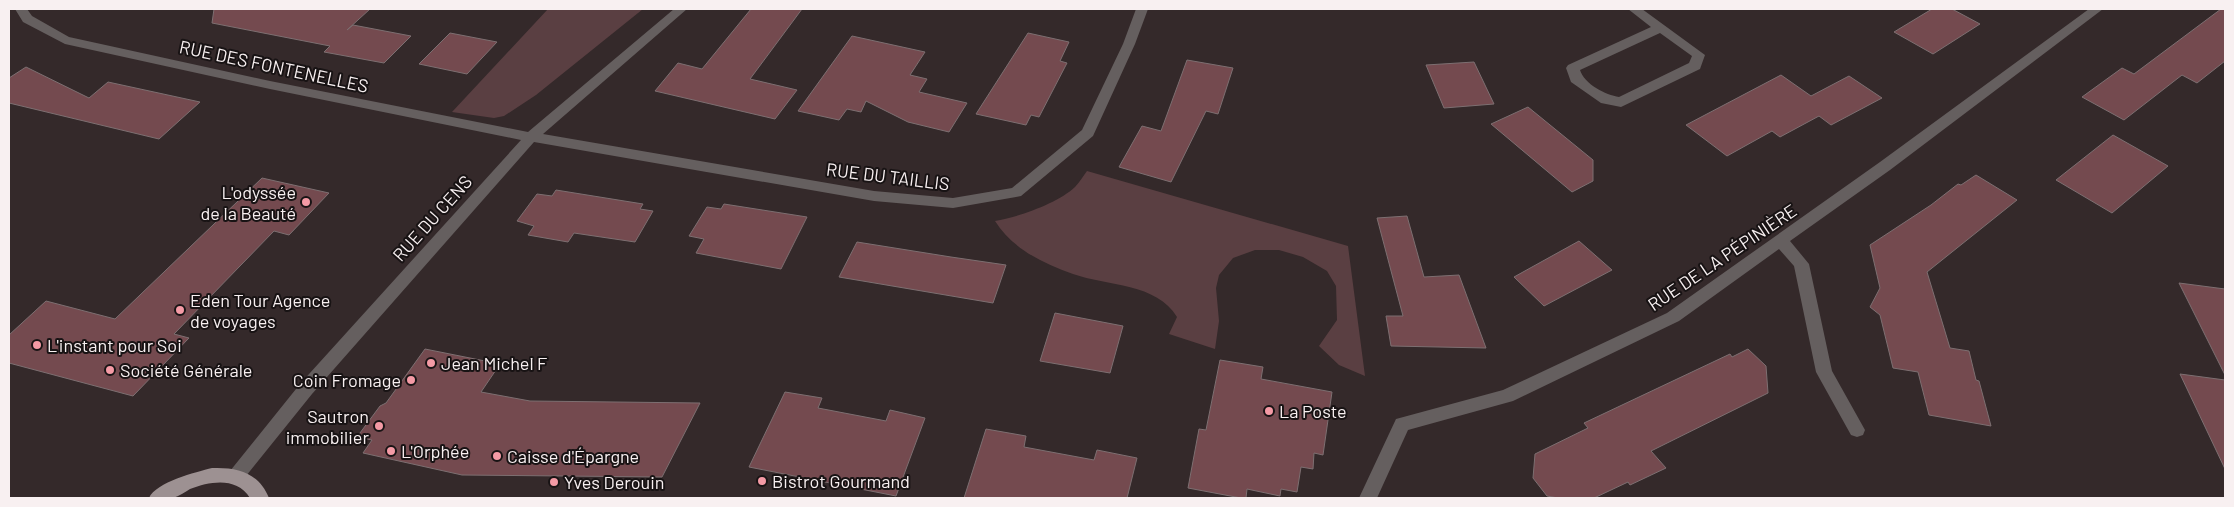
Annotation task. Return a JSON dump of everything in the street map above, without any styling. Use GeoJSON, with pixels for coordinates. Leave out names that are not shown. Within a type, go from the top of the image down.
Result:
{"type":"FeatureCollection","features":[{"type":"Feature","properties":{"kind":"main road"},"geometry":{"type":"LineString","coordinates":[[158,498],[190,480],[214,475],[236,476],[251,484],[260,498]]}},
{"type":"Feature","properties":{"kind":"street","name":"RUE DES FONTENELLES"},"geometry":{"type":"LineString","coordinates":[[20,9],[28,19],[65,40],[531,138]]}},
{"type":"Feature","properties":{"kind":"street","name":"RUE DU CENS"},"geometry":{"type":"LineString","coordinates":[[236,476],[306,389],[531,138],[681,9]]}},
{"type":"Feature","properties":{"kind":"street","name":"RUE DU TAILLIS"},"geometry":{"type":"LineString","coordinates":[[531,138],[874,196],[953,203],[1016,192],[1088,133],[1129,44],[1142,9]]}},
{"type":"Feature","properties":{"kind":"street"},"geometry":{"type":"LineString","coordinates":[[1634,9],[1699,55],[1695,66],[1621,102],[1606,100],[1576,79],[1573,68],[1660,28]]}},
{"type":"Feature","properties":{"kind":"street","name":"RUE DE LA PÉPINIÈRE"},"geometry":{"type":"LineString","coordinates":[[1368,498],[1402,424],[1507,396],[1673,317],[1781,241],[2097,9]]}},
{"type":"Feature","properties":{"kind":"street"},"geometry":{"type":"LineString","coordinates":[[1781,241],[1800,264],[1824,372],[1857,430]]}},
{"type":"Feature","properties":{"kind":"shaded area"},"geometry":{"type":"Polygon","coordinates":[[[548,9],[643,9],[536,95],[504,116],[494,118],[452,112],[548,9]]]}},
{"type":"Feature","properties":{"kind":"shaded area"},"geometry":{"type":"Polygon","coordinates":[[[1087,171],[1348,246],[1365,376],[1339,365],[1319,346],[1337,320],[1336,286],[1327,271],[1303,257],[1279,250],[1255,250],[1233,258],[1219,275],[1216,288],[1219,321],[1215,349],[1169,334],[1177,317],[1168,306],[1157,298],[1130,287],[1073,274],[1039,260],[1010,240],[995,221],[1026,213],[1049,204],[1075,187],[1087,171]]]}},
{"type":"Feature","properties":{"kind":"building"},"geometry":{"type":"Polygon","coordinates":[[[214,9],[370,9],[347,30],[353,25],[411,36],[384,63],[324,52],[330,46],[212,23],[214,9]]]}},
{"type":"Feature","properties":{"kind":"building"},"geometry":{"type":"Polygon","coordinates":[[[751,9],[802,9],[750,79],[797,90],[775,119],[655,91],[678,63],[702,69],[751,9]]]}},
{"type":"Feature","properties":{"kind":"building"},"geometry":{"type":"Polygon","coordinates":[[[1932,9],[1952,9],[1980,24],[1933,54],[1894,32],[1932,9]]]}},
{"type":"Feature","properties":{"kind":"building"},"geometry":{"type":"Polygon","coordinates":[[[2221,9],[2225,9],[2225,61],[2197,83],[2182,75],[2124,120],[2082,97],[2122,68],[2134,74],[2221,9]]]}},
{"type":"Feature","properties":{"kind":"building"},"geometry":{"type":"Polygon","coordinates":[[[450,33],[497,42],[467,74],[419,64],[450,33]]]}},
{"type":"Feature","properties":{"kind":"building"},"geometry":{"type":"Polygon","coordinates":[[[1028,33],[1069,42],[1060,61],[1067,63],[1039,117],[1031,115],[1026,125],[976,114],[1028,33]]]}},
{"type":"Feature","properties":{"kind":"building"},"geometry":{"type":"Polygon","coordinates":[[[852,36],[925,52],[910,75],[927,79],[919,92],[967,103],[949,132],[908,122],[866,101],[861,112],[847,109],[839,120],[798,111],[852,36]]]}},
{"type":"Feature","properties":{"kind":"building"},"geometry":{"type":"Polygon","coordinates":[[[1187,60],[1233,68],[1218,114],[1206,111],[1171,182],[1119,167],[1142,126],[1161,131],[1187,60]]]}},
{"type":"Feature","properties":{"kind":"building"},"geometry":{"type":"Polygon","coordinates":[[[1474,62],[1494,104],[1444,108],[1426,65],[1474,62]]]}},
{"type":"Feature","properties":{"kind":"building"},"geometry":{"type":"Polygon","coordinates":[[[26,67],[89,98],[108,82],[200,102],[159,139],[9,103],[9,78],[26,67]]]}},
{"type":"Feature","properties":{"kind":"building"},"geometry":{"type":"Polygon","coordinates":[[[1781,75],[1811,96],[1849,76],[1882,98],[1831,125],[1819,116],[1780,137],[1772,131],[1727,156],[1686,125],[1781,75]]]}},
{"type":"Feature","properties":{"kind":"building"},"geometry":{"type":"Polygon","coordinates":[[[1528,107],[1593,160],[1593,181],[1572,192],[1491,124],[1528,107]]]}},
{"type":"Feature","properties":{"kind":"building"},"geometry":{"type":"Polygon","coordinates":[[[2113,135],[2168,166],[2112,213],[2056,180],[2113,135]]]}},
{"type":"Feature","properties":{"kind":"building"},"geometry":{"type":"Polygon","coordinates":[[[1976,175],[2017,200],[1927,272],[1950,348],[1969,351],[1991,426],[1929,415],[1918,372],[1893,368],[1880,315],[1870,307],[1880,288],[1870,245],[1931,205],[1958,184],[1961,185],[1976,175]]]}},
{"type":"Feature","properties":{"kind":"building"},"geometry":{"type":"Polygon","coordinates":[[[262,178],[329,193],[289,235],[274,231],[174,334],[189,338],[133,396],[9,363],[9,335],[46,301],[115,319],[262,178]]]}},
{"type":"Feature","properties":{"kind":"building"},"geometry":{"type":"Polygon","coordinates":[[[556,190],[643,204],[640,209],[653,211],[635,242],[574,233],[568,242],[528,235],[534,226],[517,221],[537,194],[552,196],[556,190]]]}},
{"type":"Feature","properties":{"kind":"building"},"geometry":{"type":"Polygon","coordinates":[[[724,204],[807,217],[781,269],[696,253],[704,239],[689,236],[707,207],[721,209],[724,204]]]}},
{"type":"Feature","properties":{"kind":"building"},"geometry":{"type":"Polygon","coordinates":[[[1407,216],[1424,277],[1459,275],[1486,348],[1391,346],[1386,316],[1403,316],[1377,218],[1407,216]]]}},
{"type":"Feature","properties":{"kind":"building"},"geometry":{"type":"Polygon","coordinates":[[[1579,241],[1612,270],[1544,306],[1514,277],[1579,241]]]}},
{"type":"Feature","properties":{"kind":"building"},"geometry":{"type":"Polygon","coordinates":[[[857,242],[1006,265],[993,303],[839,277],[857,242]]]}},
{"type":"Feature","properties":{"kind":"building"},"geometry":{"type":"Polygon","coordinates":[[[2179,283],[2225,289],[2225,375],[2179,283]]]}},
{"type":"Feature","properties":{"kind":"building"},"geometry":{"type":"Polygon","coordinates":[[[1055,313],[1123,326],[1110,373],[1040,361],[1055,313]]]}},
{"type":"Feature","properties":{"kind":"building"},"geometry":{"type":"Polygon","coordinates":[[[425,349],[500,364],[481,392],[530,401],[700,403],[662,477],[462,475],[363,453],[372,440],[357,437],[380,406],[386,403],[425,349]]]}},
{"type":"Feature","properties":{"kind":"building"},"geometry":{"type":"Polygon","coordinates":[[[1748,349],[1766,366],[1768,393],[1651,451],[1666,468],[1630,485],[1628,482],[1594,498],[1558,498],[1547,496],[1533,478],[1535,454],[1588,428],[1584,423],[1730,354],[1732,357],[1748,349]]]}},
{"type":"Feature","properties":{"kind":"building","name":"La Poste"},"geometry":{"type":"Polygon","coordinates":[[[1220,360],[1263,367],[1261,379],[1332,392],[1323,455],[1314,453],[1313,469],[1301,467],[1297,492],[1281,489],[1280,496],[1247,489],[1246,498],[1241,498],[1188,488],[1199,429],[1206,430],[1220,360]]]}},
{"type":"Feature","properties":{"kind":"building"},"geometry":{"type":"Polygon","coordinates":[[[2180,374],[2225,380],[2225,469],[2180,374]]]}},
{"type":"Feature","properties":{"kind":"building"},"geometry":{"type":"Polygon","coordinates":[[[785,392],[822,398],[818,408],[886,421],[890,410],[925,418],[896,496],[749,467],[785,392]]]}},
{"type":"Feature","properties":{"kind":"building"},"geometry":{"type":"Polygon","coordinates":[[[986,429],[1026,436],[1024,447],[1094,460],[1097,450],[1137,458],[1127,498],[964,498],[986,429]]]}},
{"type":"Feature","properties":{"kind":"place","name":"L'odyssée de la Beauté"},"geometry":{"type":"Point","coordinates":[306,202]}},
{"type":"Feature","properties":{"kind":"place","name":"Eden Tour Agence de voyages"},"geometry":{"type":"Point","coordinates":[180,310]}},
{"type":"Feature","properties":{"kind":"place","name":"L'instant pour Soi"},"geometry":{"type":"Point","coordinates":[37,345]}},
{"type":"Feature","properties":{"kind":"place","name":"Jean Michel F"},"geometry":{"type":"Point","coordinates":[431,363]}},
{"type":"Feature","properties":{"kind":"place","name":"Société Générale"},"geometry":{"type":"Point","coordinates":[110,370]}},
{"type":"Feature","properties":{"kind":"place","name":"Coin Fromage"},"geometry":{"type":"Point","coordinates":[411,380]}},
{"type":"Feature","properties":{"kind":"place","name":"La Poste"},"geometry":{"type":"Point","coordinates":[1269,411]}},
{"type":"Feature","properties":{"kind":"place","name":"Sautron immobilier"},"geometry":{"type":"Point","coordinates":[379,426]}},
{"type":"Feature","properties":{"kind":"place","name":"L'Orphée"},"geometry":{"type":"Point","coordinates":[391,451]}},
{"type":"Feature","properties":{"kind":"place","name":"Caisse d'Épargne"},"geometry":{"type":"Point","coordinates":[497,456]}},
{"type":"Feature","properties":{"kind":"place","name":"Bistrot Gourmand"},"geometry":{"type":"Point","coordinates":[762,481]}},
{"type":"Feature","properties":{"kind":"place","name":"Yves Derouin"},"geometry":{"type":"Point","coordinates":[554,482]}}]}
